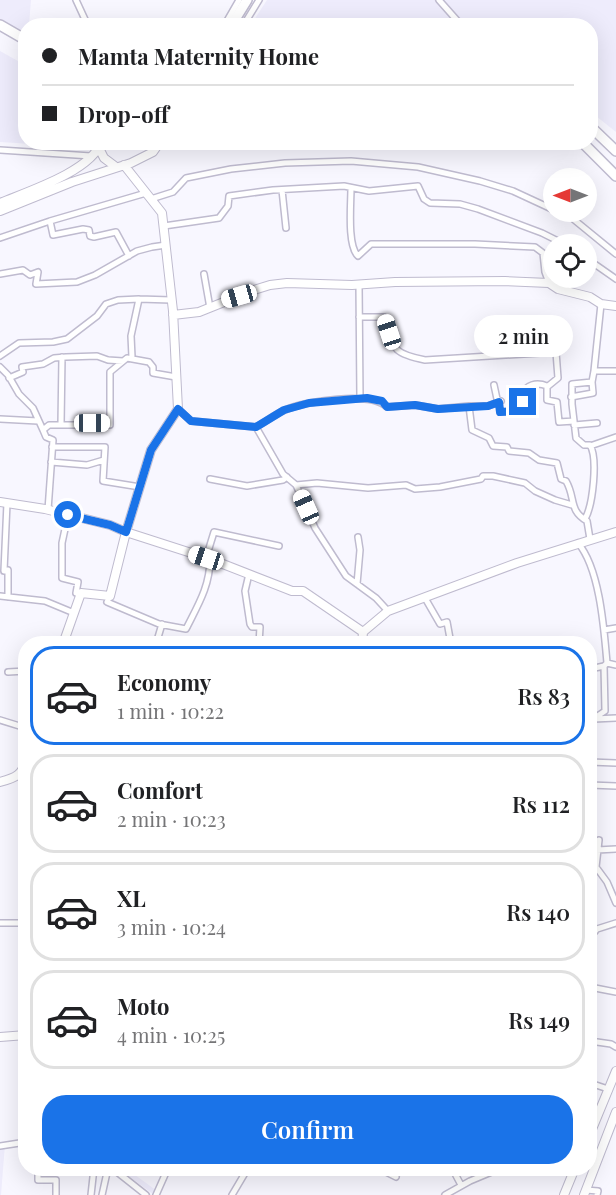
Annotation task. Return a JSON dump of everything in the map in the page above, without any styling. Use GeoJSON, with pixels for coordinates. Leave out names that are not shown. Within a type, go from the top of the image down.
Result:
{"type":"FeatureCollection","features":[{"type":"Feature","properties":{"kind":"main road"},"geometry":{"type":"LineString","coordinates":[[236,18],[247,0]]}},
{"type":"Feature","properties":{"kind":"main road"},"geometry":{"type":"LineString","coordinates":[[0,25],[18,35]]}},
{"type":"Feature","properties":{"kind":"main road"},"geometry":{"type":"LineString","coordinates":[[598,134],[616,151]]}},
{"type":"Feature","properties":{"kind":"main road"},"geometry":{"type":"LineString","coordinates":[[591,150],[615,173]]}},
{"type":"Feature","properties":{"kind":"street"},"geometry":{"type":"LineString","coordinates":[[76,0],[84,18]]}},
{"type":"Feature","properties":{"kind":"street"},"geometry":{"type":"LineString","coordinates":[[229,18],[239,0]]}},
{"type":"Feature","properties":{"kind":"street"},"geometry":{"type":"LineString","coordinates":[[248,18],[259,0]]}},
{"type":"Feature","properties":{"kind":"street"},"geometry":{"type":"LineString","coordinates":[[439,0],[455,18]]}},
{"type":"Feature","properties":{"kind":"street"},"geometry":{"type":"LineString","coordinates":[[0,150],[93,156]]}},
{"type":"Feature","properties":{"kind":"street"},"geometry":{"type":"LineString","coordinates":[[0,203],[67,175],[93,156],[97,150]]}},
{"type":"Feature","properties":{"kind":"street"},"geometry":{"type":"LineString","coordinates":[[102,150],[104,158],[120,166],[162,213],[173,315],[178,409],[151,450],[108,602],[162,624],[186,629],[210,577],[208,559],[214,532],[279,546]]}},
{"type":"Feature","properties":{"kind":"street"},"geometry":{"type":"LineString","coordinates":[[0,211],[143,158],[155,150]]}},
{"type":"Feature","properties":{"kind":"street"},"geometry":{"type":"LineString","coordinates":[[0,238],[50,221],[172,192],[186,178],[231,169],[285,163],[351,161],[418,167],[513,191],[543,205]]}},
{"type":"Feature","properties":{"kind":"street"},"geometry":{"type":"LineString","coordinates":[[164,226],[219,218],[228,206],[229,196],[345,186],[376,190],[418,186],[424,199],[430,203],[460,204],[544,234]]}},
{"type":"Feature","properties":{"kind":"street"},"geometry":{"type":"LineString","coordinates":[[351,188],[351,241],[354,253],[358,256],[371,244],[475,244],[535,247],[543,253]]}},
{"type":"Feature","properties":{"kind":"street"},"geometry":{"type":"LineString","coordinates":[[282,190],[286,228]]}},
{"type":"Feature","properties":{"kind":"street"},"geometry":{"type":"LineString","coordinates":[[50,221],[53,235],[83,229],[89,230],[90,236],[94,237],[116,231],[129,256]]}},
{"type":"Feature","properties":{"kind":"street"},"geometry":{"type":"LineString","coordinates":[[577,222],[616,254]]}},
{"type":"Feature","properties":{"kind":"street"},"geometry":{"type":"LineString","coordinates":[[0,273],[23,270],[30,274],[38,272],[36,284],[71,283],[95,275],[149,247],[166,246]]}},
{"type":"Feature","properties":{"kind":"street"},"geometry":{"type":"LineString","coordinates":[[597,266],[616,279]]}},
{"type":"Feature","properties":{"kind":"street"},"geometry":{"type":"LineString","coordinates":[[204,274],[210,308]]}},
{"type":"Feature","properties":{"kind":"street"},"geometry":{"type":"LineString","coordinates":[[173,315],[210,308],[270,285],[359,285],[395,282],[543,283]]}},
{"type":"Feature","properties":{"kind":"street"},"geometry":{"type":"LineString","coordinates":[[359,285],[360,398]]}},
{"type":"Feature","properties":{"kind":"street"},"geometry":{"type":"LineString","coordinates":[[556,288],[590,297],[601,304],[616,306]]}},
{"type":"Feature","properties":{"kind":"street"},"geometry":{"type":"LineString","coordinates":[[132,357],[131,336],[139,299]]}},
{"type":"Feature","properties":{"kind":"street"},"geometry":{"type":"LineString","coordinates":[[0,356],[19,343],[53,342],[67,339],[97,316],[106,304],[118,300],[171,300]]}},
{"type":"Feature","properties":{"kind":"street"},"geometry":{"type":"LineString","coordinates":[[571,397],[593,393],[592,382],[601,304]]}},
{"type":"Feature","properties":{"kind":"street"},"geometry":{"type":"LineString","coordinates":[[360,317],[384,317],[394,346],[403,356],[424,360],[556,352]]}},
{"type":"Feature","properties":{"kind":"street"},"geometry":{"type":"LineString","coordinates":[[547,387],[558,378],[556,352],[559,328]]}},
{"type":"Feature","properties":{"kind":"street"},"geometry":{"type":"LineString","coordinates":[[9,378],[23,372],[22,367],[43,364],[54,358],[97,356],[108,360],[123,361]]}},
{"type":"Feature","properties":{"kind":"street"},"geometry":{"type":"LineString","coordinates":[[61,424],[62,357]]}},
{"type":"Feature","properties":{"kind":"street"},"geometry":{"type":"LineString","coordinates":[[43,430],[49,425],[61,424],[110,425],[110,372],[127,358],[132,357],[149,362],[153,373],[176,377]]}},
{"type":"Feature","properties":{"kind":"street"},"geometry":{"type":"LineString","coordinates":[[0,367],[19,394],[33,408],[46,437],[52,440],[48,510]]}},
{"type":"Feature","properties":{"kind":"street"},"geometry":{"type":"LineString","coordinates":[[594,371],[616,371]]}},
{"type":"Feature","properties":{"kind":"street"},"geometry":{"type":"LineString","coordinates":[[592,382],[572,384],[571,397],[576,438],[584,445],[590,446],[616,437]]}},
{"type":"Feature","properties":{"kind":"street"},"geometry":{"type":"LineString","coordinates":[[494,385],[498,399],[501,401],[499,402],[500,412],[522,411],[522,395],[526,388],[535,384],[543,384],[547,387]]}},
{"type":"Feature","properties":{"kind":"street"},"geometry":{"type":"LineString","coordinates":[[547,387],[547,400],[557,402],[559,422],[597,423]]}},
{"type":"Feature","properties":{"kind":"street"},"geometry":{"type":"LineString","coordinates":[[178,409],[191,421],[256,427],[284,410],[309,403],[367,398],[382,401],[387,407],[415,405],[438,409],[488,406],[499,402]]}},
{"type":"Feature","properties":{"kind":"street"},"geometry":{"type":"LineString","coordinates":[[469,406],[472,430],[489,438],[493,446],[507,447],[509,451],[529,453],[539,460],[557,463],[561,479],[566,481],[570,489],[572,505],[579,517],[585,519]]}},
{"type":"Feature","properties":{"kind":"street"},"geometry":{"type":"LineString","coordinates":[[0,419],[38,421]]}},
{"type":"Feature","properties":{"kind":"street"},"geometry":{"type":"LineString","coordinates":[[256,427],[283,474],[296,485],[315,528],[338,565],[346,576],[376,598],[388,611]]}},
{"type":"Feature","properties":{"kind":"street"},"geometry":{"type":"LineString","coordinates":[[590,446],[594,452],[594,472],[585,519],[590,539]]}},
{"type":"Feature","properties":{"kind":"street"},"geometry":{"type":"LineString","coordinates":[[52,447],[105,447],[104,481],[140,487]]}},
{"type":"Feature","properties":{"kind":"street"},"geometry":{"type":"LineString","coordinates":[[51,462],[87,465],[104,460]]}},
{"type":"Feature","properties":{"kind":"street"},"geometry":{"type":"LineString","coordinates":[[296,485],[317,483],[373,488],[406,485],[415,489],[440,487],[483,476],[493,476],[525,483],[535,491],[572,505]]}},
{"type":"Feature","properties":{"kind":"street"},"geometry":{"type":"LineString","coordinates":[[210,479],[247,486],[283,480],[287,477]]}},
{"type":"Feature","properties":{"kind":"street"},"geometry":{"type":"LineString","coordinates":[[8,597],[8,570],[4,571],[4,502],[110,525],[292,591],[303,591],[363,632]]}},
{"type":"Feature","properties":{"kind":"street"},"geometry":{"type":"LineString","coordinates":[[68,515],[62,543],[62,578],[78,582],[76,593],[110,596]]}},
{"type":"Feature","properties":{"kind":"street"},"geometry":{"type":"LineString","coordinates":[[363,636],[363,632],[388,611],[517,563],[616,532]]}},
{"type":"Feature","properties":{"kind":"street"},"geometry":{"type":"LineString","coordinates":[[357,584],[360,550],[358,537]]}},
{"type":"Feature","properties":{"kind":"street"},"geometry":{"type":"LineString","coordinates":[[579,543],[586,552],[592,571],[604,630],[605,711],[597,716]]}},
{"type":"Feature","properties":{"kind":"street"},"geometry":{"type":"LineString","coordinates":[[249,574],[246,596],[250,624],[252,627],[260,627],[259,636]]}},
{"type":"Feature","properties":{"kind":"street"},"geometry":{"type":"LineString","coordinates":[[66,636],[81,594]]}},
{"type":"Feature","properties":{"kind":"street"},"geometry":{"type":"LineString","coordinates":[[0,596],[45,601],[74,614]]}},
{"type":"Feature","properties":{"kind":"street"},"geometry":{"type":"LineString","coordinates":[[425,598],[440,624],[447,622],[450,636]]}},
{"type":"Feature","properties":{"kind":"street"},"geometry":{"type":"LineString","coordinates":[[158,636],[162,624]]}},
{"type":"Feature","properties":{"kind":"street"},"geometry":{"type":"LineString","coordinates":[[604,630],[616,628]]}},
{"type":"Feature","properties":{"kind":"street"},"geometry":{"type":"LineString","coordinates":[[597,667],[616,666]]}},
{"type":"Feature","properties":{"kind":"street"},"geometry":{"type":"LineString","coordinates":[[8,672],[18,671]]}},
{"type":"Feature","properties":{"kind":"street"},"geometry":{"type":"LineString","coordinates":[[597,719],[616,718]]}},
{"type":"Feature","properties":{"kind":"street"},"geometry":{"type":"LineString","coordinates":[[0,720],[18,726]]}},
{"type":"Feature","properties":{"kind":"street"},"geometry":{"type":"LineString","coordinates":[[597,762],[616,763]]}},
{"type":"Feature","properties":{"kind":"street"},"geometry":{"type":"LineString","coordinates":[[0,782],[18,776]]}},
{"type":"Feature","properties":{"kind":"street"},"geometry":{"type":"LineString","coordinates":[[597,785],[616,786]]}},
{"type":"Feature","properties":{"kind":"street"},"geometry":{"type":"LineString","coordinates":[[598,840],[597,850],[616,849]]}},
{"type":"Feature","properties":{"kind":"street"},"geometry":{"type":"LineString","coordinates":[[597,871],[607,882],[616,903]]}},
{"type":"Feature","properties":{"kind":"street"},"geometry":{"type":"LineString","coordinates":[[0,923],[18,922]]}},
{"type":"Feature","properties":{"kind":"street"},"geometry":{"type":"LineString","coordinates":[[597,929],[616,923]]}},
{"type":"Feature","properties":{"kind":"street"},"geometry":{"type":"LineString","coordinates":[[597,988],[616,992]]}},
{"type":"Feature","properties":{"kind":"street"},"geometry":{"type":"LineString","coordinates":[[0,1037],[18,1036]]}},
{"type":"Feature","properties":{"kind":"street"},"geometry":{"type":"LineString","coordinates":[[597,1043],[616,1047]]}},
{"type":"Feature","properties":{"kind":"street"},"geometry":{"type":"LineString","coordinates":[[597,1116],[616,1071]]}},
{"type":"Feature","properties":{"kind":"street"},"geometry":{"type":"LineString","coordinates":[[597,1085],[608,1089]]}},
{"type":"Feature","properties":{"kind":"street"},"geometry":{"type":"LineString","coordinates":[[597,1161],[616,1112]]}},
{"type":"Feature","properties":{"kind":"street"},"geometry":{"type":"LineString","coordinates":[[0,1146],[18,1143]]}},
{"type":"Feature","properties":{"kind":"street"},"geometry":{"type":"LineString","coordinates":[[38,1176],[38,1180],[56,1180],[56,1195]]}},
{"type":"Feature","properties":{"kind":"street"},"geometry":{"type":"LineString","coordinates":[[91,1195],[93,1176]]}},
{"type":"Feature","properties":{"kind":"street"},"geometry":{"type":"LineString","coordinates":[[102,1195],[108,1176]]}},
{"type":"Feature","properties":{"kind":"street"},"geometry":{"type":"LineString","coordinates":[[121,1176],[146,1195]]}},
{"type":"Feature","properties":{"kind":"street"},"geometry":{"type":"LineString","coordinates":[[156,1195],[164,1176]]}},
{"type":"Feature","properties":{"kind":"street"},"geometry":{"type":"LineString","coordinates":[[232,1195],[243,1176]]}},
{"type":"Feature","properties":{"kind":"street"},"geometry":{"type":"LineString","coordinates":[[456,1176],[461,1185]]}},
{"type":"Feature","properties":{"kind":"street"},"geometry":{"type":"LineString","coordinates":[[445,1195],[482,1176]]}},
{"type":"Feature","properties":{"kind":"street"},"geometry":{"type":"LineString","coordinates":[[564,1195],[572,1176]]}},
{"type":"Feature","properties":{"kind":"street"},"geometry":{"type":"LineString","coordinates":[[591,1176],[585,1192],[598,1191],[597,1195]]}},
{"type":"Feature","properties":{"kind":"shaded area"},"geometry":{"type":"Polygon","coordinates":[[[0,0],[31,0],[30,18],[18,18],[18,32],[0,20],[0,0]]]}},
{"type":"Feature","properties":{"kind":"shaded area"},"geometry":{"type":"Polygon","coordinates":[[[267,0],[616,0],[616,132],[598,118],[598,18],[255,18],[267,0]]]}},
{"type":"Feature","properties":{"kind":"shaded area"},"geometry":{"type":"Polygon","coordinates":[[[0,51],[18,61],[18,143],[0,142],[0,51]]]}},
{"type":"Feature","properties":{"kind":"shaded area"},"geometry":{"type":"Polygon","coordinates":[[[0,1143],[5,1144],[1,1195],[0,1195],[0,1143]]]}},
{"type":"Feature","properties":{"kind":"shaded area"},"geometry":{"type":"Polygon","coordinates":[[[129,1176],[137,1176],[157,1191],[153,1194],[129,1176]]]}},
{"type":"Feature","properties":{"kind":"route"},"geometry":{"type":"LineString","coordinates":[[68,515],[110,525],[126,532],[151,450],[178,409],[191,421],[256,427],[284,410],[309,403],[341,400],[367,398],[382,401],[387,407],[415,405],[438,409],[488,406],[499,402],[500,412],[522,411],[523,402]]}}]}
